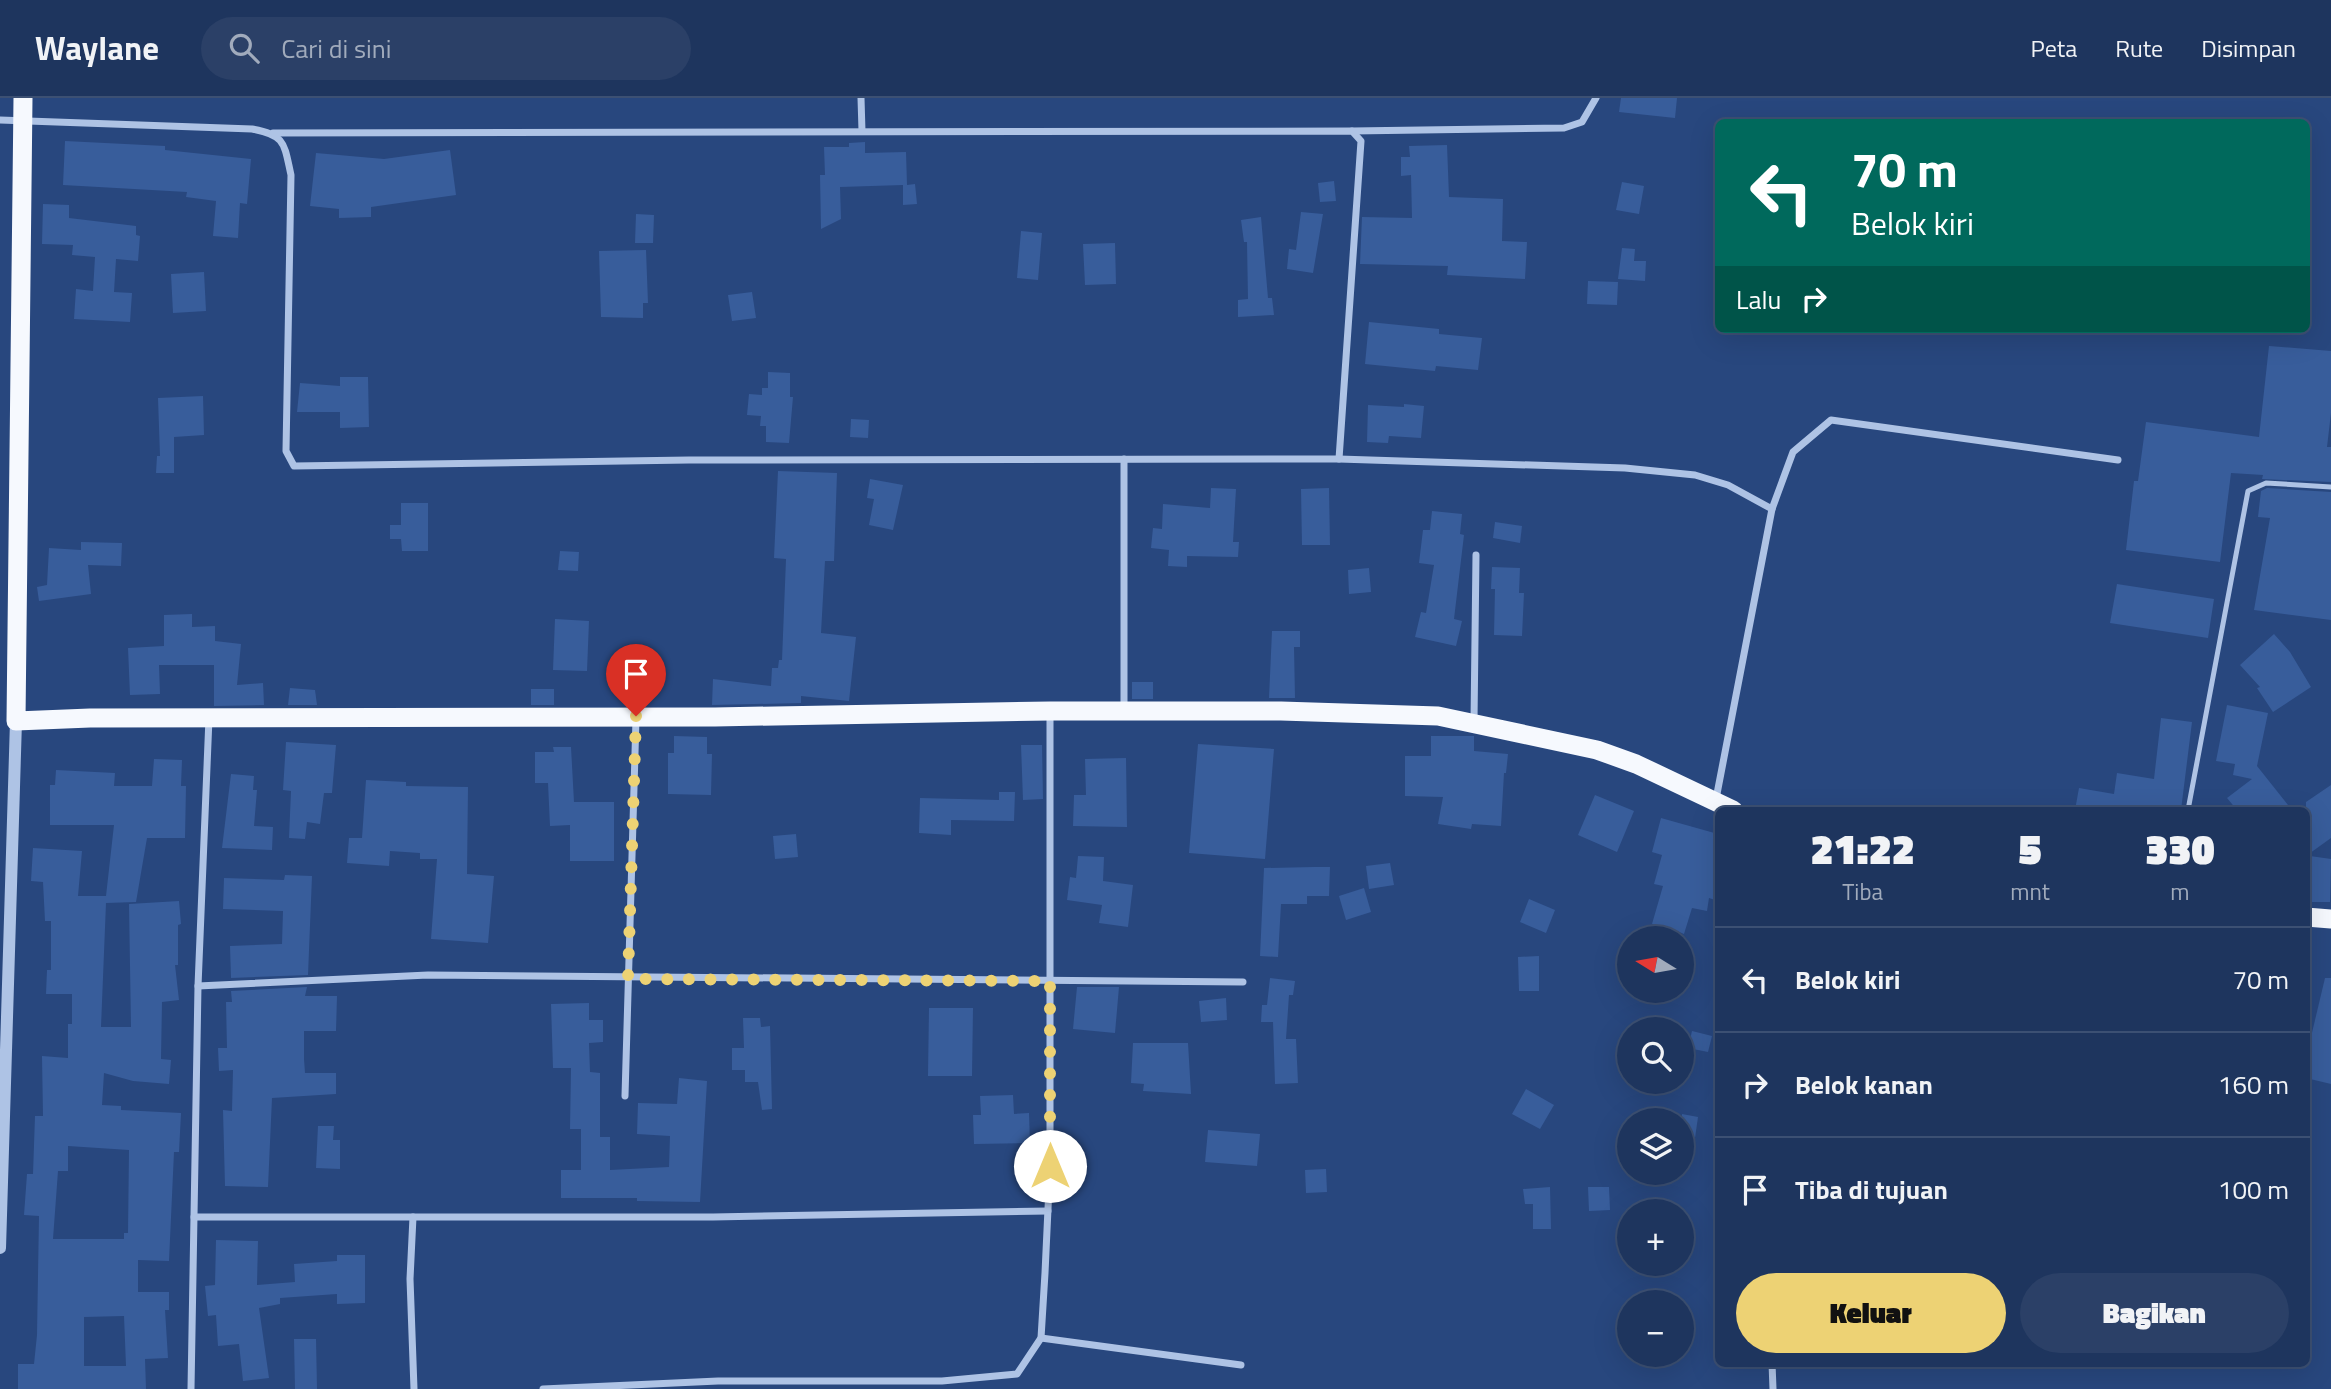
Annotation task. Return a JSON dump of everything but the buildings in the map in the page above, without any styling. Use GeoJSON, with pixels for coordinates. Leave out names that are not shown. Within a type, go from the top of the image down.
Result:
{"type":"FeatureCollection","features":[{"type":"Feature","properties":{"kind":"highway"},"geometry":{"type":"LineString","coordinates":[[23,98],[12,721],[209,717],[1050,711],[1438,716],[1597,750],[1636,764],[1724,807]]}},
{"type":"Feature","properties":{"kind":"highway"},"geometry":{"type":"LineString","coordinates":[[2310,917],[2331,919]]}},
{"type":"Feature","properties":{"kind":"street"},"geometry":{"type":"LineString","coordinates":[[861,98],[862,131]]}},
{"type":"Feature","properties":{"kind":"street"},"geometry":{"type":"LineString","coordinates":[[0,120],[252,129],[272,133],[1352,131],[1564,128],[1582,122],[1596,98]]}},
{"type":"Feature","properties":{"kind":"street"},"geometry":{"type":"LineString","coordinates":[[1339,460],[1361,141],[1352,131]]}},
{"type":"Feature","properties":{"kind":"street"},"geometry":{"type":"LineString","coordinates":[[272,133],[284,142],[291,175],[286,451],[294,466],[689,460],[1339,460],[1625,468],[1695,475],[1728,485],[1772,509]]}},
{"type":"Feature","properties":{"kind":"street"},"geometry":{"type":"LineString","coordinates":[[1724,807],[1772,509],[1793,452],[1831,420],[2118,460]]}},
{"type":"Feature","properties":{"kind":"street"},"geometry":{"type":"LineString","coordinates":[[1124,460],[1124,712]]}},
{"type":"Feature","properties":{"kind":"street"},"geometry":{"type":"LineString","coordinates":[[1474,722],[1476,555]]}},
{"type":"Feature","properties":{"kind":"street"},"geometry":{"type":"LineString","coordinates":[[543,1389],[718,1381],[942,1381],[1017,1374],[1041,1338],[1048,1211],[1050,711]]}},
{"type":"Feature","properties":{"kind":"street"},"geometry":{"type":"LineString","coordinates":[[625,1096],[636,716]]}},
{"type":"Feature","properties":{"kind":"street"},"geometry":{"type":"LineString","coordinates":[[191,1389],[198,986],[209,717]]}},
{"type":"Feature","properties":{"kind":"street"},"geometry":{"type":"LineString","coordinates":[[0,1248],[12,721]]}},
{"type":"Feature","properties":{"kind":"street"},"geometry":{"type":"LineString","coordinates":[[198,986],[428,975],[628,979],[1243,982]]}},
{"type":"Feature","properties":{"kind":"street"},"geometry":{"type":"LineString","coordinates":[[194,1217],[713,1217],[1048,1211]]}},
{"type":"Feature","properties":{"kind":"street"},"geometry":{"type":"LineString","coordinates":[[413,1217],[410,1279],[414,1389]]}},
{"type":"Feature","properties":{"kind":"street"},"geometry":{"type":"LineString","coordinates":[[1041,1338],[1241,1365]]}},
{"type":"Feature","properties":{"kind":"street"},"geometry":{"type":"LineString","coordinates":[[1772,1367],[1773,1389]]}},
{"type":"Feature","properties":{"kind":"lane"},"geometry":{"type":"LineString","coordinates":[[2189,807],[2248,492],[2266,483],[2331,487]]}},
{"type":"Feature","properties":{"kind":"route"},"geometry":{"type":"LineString","coordinates":[[636,716],[628,979],[1050,981],[1050,1166]]}}]}
